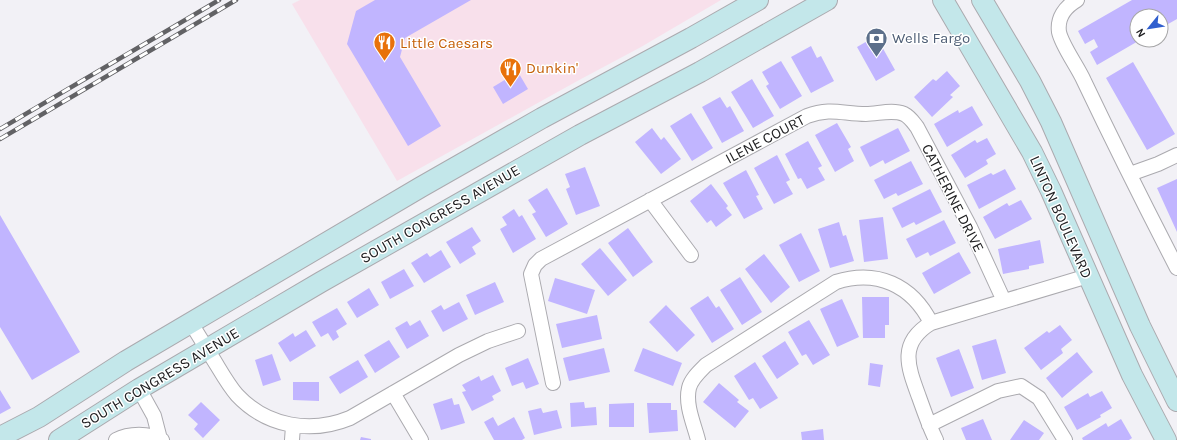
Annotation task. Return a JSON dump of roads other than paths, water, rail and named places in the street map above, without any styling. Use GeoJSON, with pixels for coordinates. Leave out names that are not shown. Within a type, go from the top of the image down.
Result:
{"type":"FeatureCollection","features":[{"type":"Feature","properties":{"kind":"main road","name":"SOUTH CONGRESS AVENUE"},"geometry":{"type":"LineString","coordinates":[[0,437],[38,417],[126,361],[542,118],[691,38],[758,0]]}},
{"type":"Feature","properties":{"kind":"main road","name":"SOUTH CONGRESS AVENUE"},"geometry":{"type":"LineString","coordinates":[[59,440],[139,389],[320,282],[573,138],[700,72],[827,0]]}},
{"type":"Feature","properties":{"kind":"main road","name":"LINTON BOULEVARD"},"geometry":{"type":"LineString","coordinates":[[943,0],[1032,152],[1051,191],[1132,375],[1166,440]]}},
{"type":"Feature","properties":{"kind":"main road","name":"LINTON BOULEVARD"},"geometry":{"type":"LineString","coordinates":[[982,0],[1030,81],[1051,122],[1130,303],[1154,356],[1177,401]]}},
{"type":"Feature","properties":{"kind":"main road"},"geometry":{"type":"LineString","coordinates":[[1088,276],[1102,277],[1114,286],[1130,303]]}},
{"type":"Feature","properties":{"kind":"street"},"geometry":{"type":"LineString","coordinates":[[1077,0],[1066,8],[1061,16],[1059,33],[1083,78],[1138,193],[1177,268]]}},
{"type":"Feature","properties":{"kind":"street","name":"ILENE COURT"},"geometry":{"type":"LineString","coordinates":[[553,383],[531,274],[535,265],[541,259],[807,116],[816,113],[833,111],[859,114],[887,112]]}},
{"type":"Feature","properties":{"kind":"street","name":"CATHERINE DRIVE"},"geometry":{"type":"LineString","coordinates":[[887,112],[896,112],[904,115],[912,120],[917,127],[970,227],[1004,302]]}},
{"type":"Feature","properties":{"kind":"street"},"geometry":{"type":"LineString","coordinates":[[1130,174],[1158,164],[1177,155]]}},
{"type":"Feature","properties":{"kind":"street"},"geometry":{"type":"LineString","coordinates":[[650,200],[691,255]]}},
{"type":"Feature","properties":{"kind":"street"},"geometry":{"type":"LineString","coordinates":[[936,440],[909,370],[908,352],[916,335],[923,328],[931,324],[1088,276]]}},
{"type":"Feature","properties":{"kind":"street"},"geometry":{"type":"LineString","coordinates":[[698,440],[689,408],[690,387],[694,379],[706,365],[836,282],[854,278],[871,277],[889,282],[905,290],[912,296],[922,308],[931,324]]}},
{"type":"Feature","properties":{"kind":"street"},"geometry":{"type":"LineString","coordinates":[[191,323],[231,388],[245,403],[257,412],[271,419],[293,426],[320,426],[340,422],[350,418],[459,355],[488,341],[518,331]]}},
{"type":"Feature","properties":{"kind":"street"},"geometry":{"type":"LineString","coordinates":[[929,425],[998,391],[1021,386],[1039,398],[1065,440]]}},
{"type":"Feature","properties":{"kind":"street"},"geometry":{"type":"LineString","coordinates":[[116,440],[126,436],[143,435],[161,439],[154,416],[139,389]]}},
{"type":"Feature","properties":{"kind":"street"},"geometry":{"type":"LineString","coordinates":[[393,393],[421,440]]}},
{"type":"Feature","properties":{"kind":"street"},"geometry":{"type":"LineString","coordinates":[[292,440],[293,426]]}},
{"type":"Feature","properties":{"kind":"railway"},"geometry":{"type":"LineString","coordinates":[[0,129],[219,0]]}},
{"type":"Feature","properties":{"kind":"railway"},"geometry":{"type":"LineString","coordinates":[[0,139],[236,0]]}},
{"type":"Feature","properties":{"kind":"place","name":"Wells Fargo"},"geometry":{"type":"Point","coordinates":[876,58]}},
{"type":"Feature","properties":{"kind":"place","name":"Little Caesars"},"geometry":{"type":"Point","coordinates":[384,62]}},
{"type":"Feature","properties":{"kind":"place","name":"Dunkin'"},"geometry":{"type":"Point","coordinates":[511,88]}}]}
